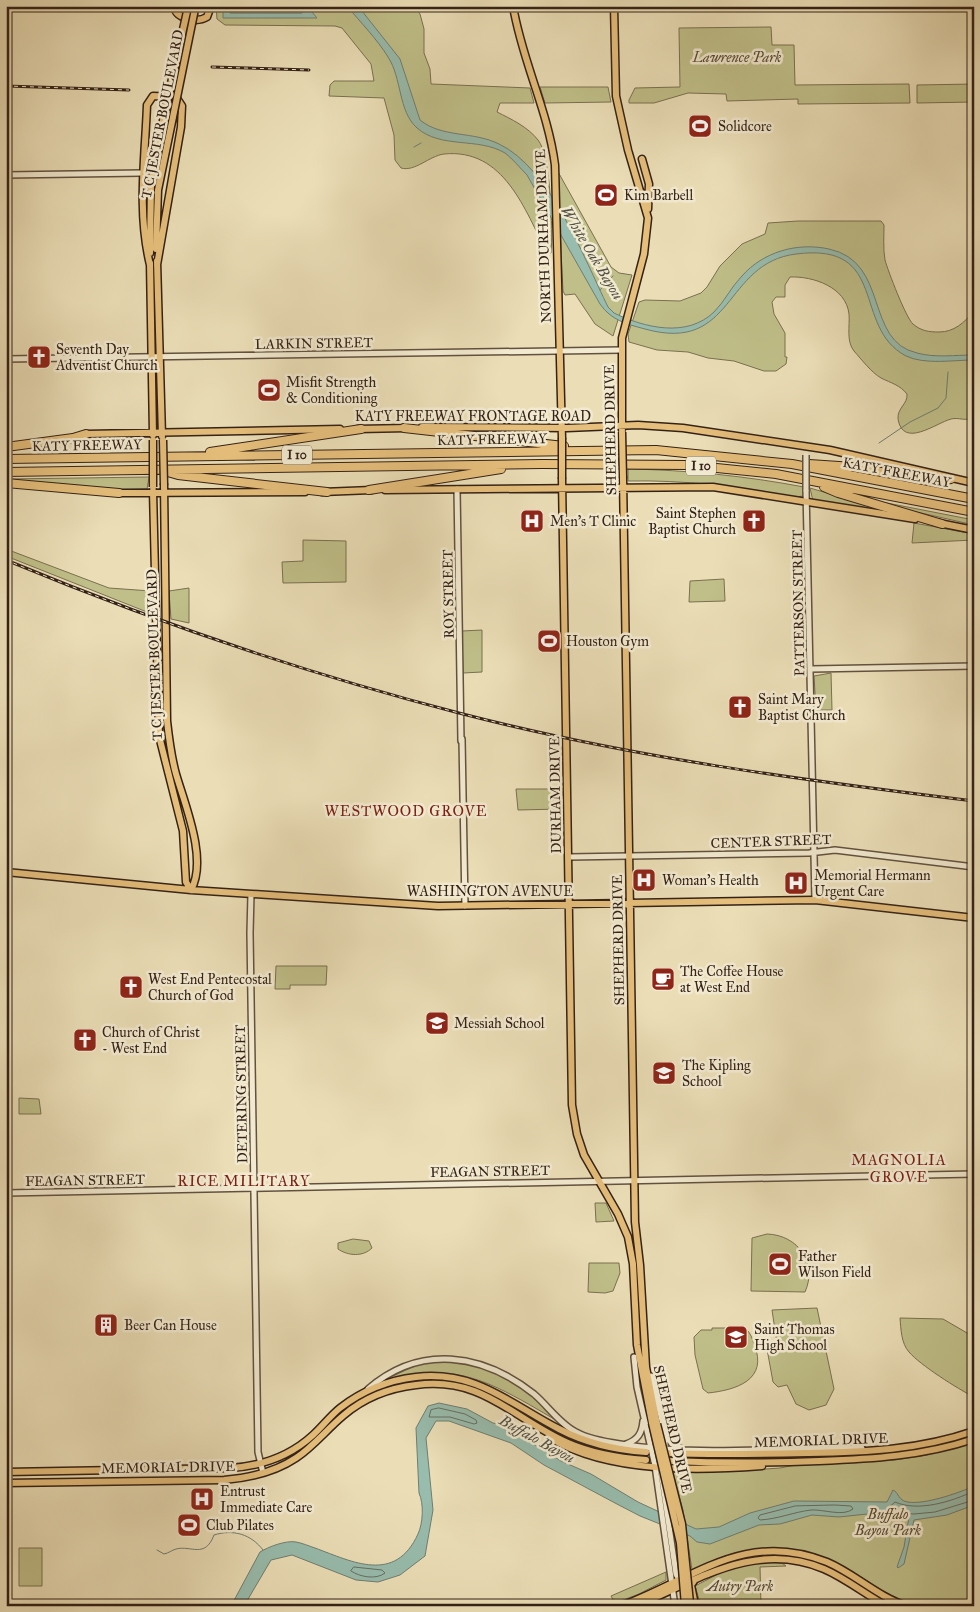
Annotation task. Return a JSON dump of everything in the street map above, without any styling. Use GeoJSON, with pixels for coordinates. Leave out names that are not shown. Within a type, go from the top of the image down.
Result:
{"type":"FeatureCollection","features":[{"type":"Feature","properties":{"kind":"highway"},"geometry":{"type":"LineString","coordinates":[[404,428],[588,449]]}},
{"type":"Feature","properties":{"kind":"highway"},"geometry":{"type":"LineString","coordinates":[[180,457],[361,429]]}},
{"type":"Feature","properties":{"kind":"highway"},"geometry":{"type":"LineString","coordinates":[[6,446],[73,438],[86,434]]}},
{"type":"Feature","properties":{"kind":"highway","name":"KATY FREEWAY"},"geometry":{"type":"LineString","coordinates":[[6,459],[588,449],[656,450],[792,464],[974,499]]}},
{"type":"Feature","properties":{"kind":"highway"},"geometry":{"type":"LineString","coordinates":[[370,490],[472,473],[542,464]]}},
{"type":"Feature","properties":{"kind":"highway","name":"KATY FREEWAY"},"geometry":{"type":"LineString","coordinates":[[6,472],[542,464],[687,465],[745,470],[974,512]]}},
{"type":"Feature","properties":{"kind":"highway"},"geometry":{"type":"LineString","coordinates":[[792,464],[826,464],[854,467],[934,482],[951,480]]}},
{"type":"Feature","properties":{"kind":"highway"},"geometry":{"type":"LineString","coordinates":[[157,469],[178,476],[327,492]]}},
{"type":"Feature","properties":{"kind":"highway"},"geometry":{"type":"LineString","coordinates":[[811,481],[838,493],[942,524]]}},
{"type":"Feature","properties":{"kind":"highway"},"geometry":{"type":"LineString","coordinates":[[6,484],[119,493]]}},
{"type":"Feature","properties":{"kind":"main road"},"geometry":{"type":"LineString","coordinates":[[174,6],[174,11],[179,16],[199,20],[207,17],[210,6]]}},
{"type":"Feature","properties":{"kind":"main road","name":"NORTH DURHAM DRIVE"},"geometry":{"type":"LineString","coordinates":[[513,6],[516,22],[552,140],[555,165],[560,351]]}},
{"type":"Feature","properties":{"kind":"main road","name":"T C JESTER BOULEVARD"},"geometry":{"type":"LineString","coordinates":[[188,7],[150,183],[161,357],[167,720],[170,751],[192,830],[196,855],[195,882],[191,890]]}},
{"type":"Feature","properties":{"kind":"main road","name":"T C JESTER BOULEVARD"},"geometry":{"type":"LineString","coordinates":[[191,890],[186,882],[183,831],[160,747],[158,721],[151,328],[158,190],[196,7]]}},
{"type":"Feature","properties":{"kind":"main road"},"geometry":{"type":"LineString","coordinates":[[614,7],[616,96],[628,150],[648,218]]}},
{"type":"Feature","properties":{"kind":"main road"},"geometry":{"type":"LineString","coordinates":[[155,96],[177,97],[182,106],[181,127],[154,265],[142,219],[142,173],[147,105],[150,99],[155,96]]}},
{"type":"Feature","properties":{"kind":"main road","name":"SHEPHERD DRIVE"},"geometry":{"type":"LineString","coordinates":[[640,1345],[641,1316],[634,1179],[623,478],[619,428],[622,338],[647,242],[649,184],[642,159]]}},
{"type":"Feature","properties":{"kind":"main road"},"geometry":{"type":"LineString","coordinates":[[151,328],[159,326]]}},
{"type":"Feature","properties":{"kind":"main road","name":"DURHAM DRIVE"},"geometry":{"type":"LineString","coordinates":[[560,351],[572,1105],[579,1142],[597,1180],[623,1225]]}},
{"type":"Feature","properties":{"kind":"main road","name":"KATY FREEWAY FRONTAGE ROAD"},"geometry":{"type":"LineString","coordinates":[[86,434],[404,428],[562,430],[673,427],[806,446],[951,480],[974,483]]}},
{"type":"Feature","properties":{"kind":"main road"},"geometry":{"type":"LineString","coordinates":[[119,493],[153,491],[327,492],[623,486],[713,487],[973,530]]}},
{"type":"Feature","properties":{"kind":"main road"},"geometry":{"type":"LineString","coordinates":[[156,675],[167,675]]}},
{"type":"Feature","properties":{"kind":"main road"},"geometry":{"type":"LineString","coordinates":[[158,721],[167,720]]}},
{"type":"Feature","properties":{"kind":"main road"},"geometry":{"type":"LineString","coordinates":[[183,831],[192,830]]}},
{"type":"Feature","properties":{"kind":"main road","name":"WASHINGTON AVENUE"},"geometry":{"type":"LineString","coordinates":[[6,872],[191,890],[465,906],[815,900],[974,918]]}},
{"type":"Feature","properties":{"kind":"main road","name":"SHEPHERD DRIVE"},"geometry":{"type":"LineString","coordinates":[[623,1225],[632,1264],[634,1311],[654,1424],[679,1525],[682,1559],[690,1605]]}},
{"type":"Feature","properties":{"kind":"main road"},"geometry":{"type":"LineString","coordinates":[[634,1311],[641,1316]]}},
{"type":"Feature","properties":{"kind":"main road"},"geometry":{"type":"LineString","coordinates":[[634,1357],[640,1345]]}},
{"type":"Feature","properties":{"kind":"main road"},"geometry":{"type":"LineString","coordinates":[[640,1345],[649,1368]]}},
{"type":"Feature","properties":{"kind":"main road","name":"MEMORIAL DRIVE"},"geometry":{"type":"LineString","coordinates":[[6,1472],[231,1468],[260,1464],[284,1455],[301,1445],[340,1409],[362,1394],[403,1379],[440,1376],[480,1384],[559,1429],[589,1442],[620,1450],[648,1450]]}},
{"type":"Feature","properties":{"kind":"main road","name":"MEMORIAL DRIVE"},"geometry":{"type":"LineString","coordinates":[[6,1483],[224,1480],[263,1473],[280,1467],[300,1455],[355,1407],[378,1395],[418,1384],[448,1384],[484,1394],[509,1407],[554,1436],[585,1450],[618,1458],[646,1460]]}},
{"type":"Feature","properties":{"kind":"main road"},"geometry":{"type":"LineString","coordinates":[[521,1406],[576,1432]]}},
{"type":"Feature","properties":{"kind":"main road"},"geometry":{"type":"LineString","coordinates":[[509,1407],[514,1413],[543,1434],[570,1449],[602,1460],[658,1466],[738,1468],[798,1461]]}},
{"type":"Feature","properties":{"kind":"main road","name":"MEMORIAL DRIVE"},"geometry":{"type":"LineString","coordinates":[[666,1450],[744,1455],[899,1449],[925,1445],[974,1431]]}},
{"type":"Feature","properties":{"kind":"main road","name":"MEMORIAL DRIVE"},"geometry":{"type":"LineString","coordinates":[[670,1461],[798,1461],[908,1455],[974,1439]]}},
{"type":"Feature","properties":{"kind":"main road"},"geometry":{"type":"LineString","coordinates":[[862,1448],[899,1449]]}},
{"type":"Feature","properties":{"kind":"main road"},"geometry":{"type":"LineString","coordinates":[[621,1606],[681,1583],[730,1557],[758,1552],[790,1552],[835,1566],[883,1595],[907,1606]]}},
{"type":"Feature","properties":{"kind":"main road"},"geometry":{"type":"LineString","coordinates":[[681,1583],[694,1581],[738,1562],[786,1559],[823,1569],[887,1606]]}},
{"type":"Feature","properties":{"kind":"main road"},"geometry":{"type":"LineString","coordinates":[[690,1605],[694,1581]]}},
{"type":"Feature","properties":{"kind":"main road"},"geometry":{"type":"LineString","coordinates":[[636,1606],[672,1586]]}},
{"type":"Feature","properties":{"kind":"street"},"geometry":{"type":"LineString","coordinates":[[6,175],[142,173]]}},
{"type":"Feature","properties":{"kind":"street","name":"LARKIN STREET"},"geometry":{"type":"LineString","coordinates":[[6,359],[622,350]]}},
{"type":"Feature","properties":{"kind":"street","name":"PATTERSON STREET"},"geometry":{"type":"LineString","coordinates":[[806,446],[815,900]]}},
{"type":"Feature","properties":{"kind":"street","name":"ROY STREET"},"geometry":{"type":"LineString","coordinates":[[457,489],[465,906]]}},
{"type":"Feature","properties":{"kind":"street"},"geometry":{"type":"LineString","coordinates":[[811,669],[974,666]]}},
{"type":"Feature","properties":{"kind":"street","name":"CENTER STREET"},"geometry":{"type":"LineString","coordinates":[[569,857],[835,850],[974,867]]}},
{"type":"Feature","properties":{"kind":"street","name":"DETERING STREET"},"geometry":{"type":"LineString","coordinates":[[251,894],[258,1452],[263,1473]]}},
{"type":"Feature","properties":{"kind":"street","name":"FEAGAN STREET"},"geometry":{"type":"LineString","coordinates":[[6,1192],[974,1174]]}},
{"type":"Feature","properties":{"kind":"street"},"geometry":{"type":"LineString","coordinates":[[634,1357],[648,1450],[658,1466],[670,1551],[675,1606]]}},
{"type":"Feature","properties":{"kind":"street","name":"MEMORIAL DRIVE"},"geometry":{"type":"LineString","coordinates":[[362,1394],[374,1384],[415,1363],[442,1358],[469,1361],[489,1368],[525,1388],[576,1432],[648,1450]]}},
{"type":"Feature","properties":{"kind":"street"},"geometry":{"type":"LineString","coordinates":[[649,1368],[665,1433],[666,1450],[658,1466]]}},
{"type":"Feature","properties":{"kind":"street"},"geometry":{"type":"LineString","coordinates":[[620,1444],[633,1441],[641,1434],[643,1413]]}},
{"type":"Feature","properties":{"kind":"street"},"geometry":{"type":"LineString","coordinates":[[665,1433],[672,1444],[687,1449]]}},
{"type":"Feature","properties":{"kind":"street"},"geometry":{"type":"LineString","coordinates":[[648,1450],[862,1448]]}},
{"type":"Feature","properties":{"kind":"street"},"geometry":{"type":"LineString","coordinates":[[653,1458],[657,1452],[666,1450]]}},
{"type":"Feature","properties":{"kind":"street"},"geometry":{"type":"LineString","coordinates":[[670,1551],[690,1605]]}},
{"type":"Feature","properties":{"kind":"green space"},"geometry":{"type":"Polygon","coordinates":[[[216,6],[414,6],[420,14],[424,29],[424,53],[430,69],[431,84],[530,88],[534,103],[500,103],[497,112],[529,131],[538,140],[542,148],[546,161],[550,194],[551,253],[547,253],[521,201],[497,171],[482,161],[465,155],[444,154],[412,168],[401,168],[395,160],[394,135],[384,98],[329,96],[330,85],[334,81],[374,81],[371,64],[342,28],[335,26],[225,25],[217,19],[216,6]]]}},
{"type":"Feature","properties":{"kind":"green space","name":"Lawrence Park"},"geometry":{"type":"Polygon","coordinates":[[[771,27],[772,45],[794,45],[795,85],[909,84],[910,103],[798,104],[798,99],[727,101],[726,94],[688,93],[654,103],[629,103],[635,88],[680,87],[679,28],[771,27]]]}},
{"type":"Feature","properties":{"kind":"green space"},"geometry":{"type":"Polygon","coordinates":[[[974,84],[974,102],[917,103],[917,85],[974,84]]]}},
{"type":"Feature","properties":{"kind":"green space"},"geometry":{"type":"Polygon","coordinates":[[[540,87],[608,87],[611,102],[545,103],[540,87]]]}},
{"type":"Feature","properties":{"kind":"green space"},"geometry":{"type":"Polygon","coordinates":[[[557,170],[611,267],[619,273],[632,275],[613,336],[595,324],[575,294],[565,295],[563,291],[557,170]]]}},
{"type":"Feature","properties":{"kind":"green space"},"geometry":{"type":"Polygon","coordinates":[[[881,221],[884,225],[885,260],[897,294],[910,320],[919,328],[932,332],[944,332],[954,329],[974,311],[974,417],[951,419],[921,432],[906,432],[901,428],[898,415],[906,401],[907,394],[898,386],[877,375],[854,351],[849,338],[847,305],[835,290],[818,281],[790,277],[785,285],[785,297],[776,297],[772,302],[774,314],[785,333],[785,357],[787,357],[786,364],[776,371],[764,371],[734,361],[708,358],[688,352],[657,350],[629,342],[628,334],[639,302],[645,300],[680,301],[701,293],[720,266],[742,244],[765,234],[768,223],[881,221]]]}},
{"type":"Feature","properties":{"kind":"green space"},"geometry":{"type":"Polygon","coordinates":[[[628,469],[694,472],[760,480],[804,487],[804,496],[794,497],[732,487],[690,483],[628,481],[628,469]]]}},
{"type":"Feature","properties":{"kind":"green space"},"geometry":{"type":"Polygon","coordinates":[[[149,477],[147,489],[111,490],[6,482],[6,479],[149,477]]]}},
{"type":"Feature","properties":{"kind":"green space"},"geometry":{"type":"Polygon","coordinates":[[[810,488],[877,508],[877,511],[813,501],[810,488]]]}},
{"type":"Feature","properties":{"kind":"green space"},"geometry":{"type":"Polygon","coordinates":[[[887,503],[974,520],[974,525],[886,505],[887,503]]]}},
{"type":"Feature","properties":{"kind":"green space"},"geometry":{"type":"Polygon","coordinates":[[[914,523],[974,534],[974,540],[912,543],[914,523]]]}},
{"type":"Feature","properties":{"kind":"green space"},"geometry":{"type":"Polygon","coordinates":[[[303,540],[346,541],[346,582],[283,583],[282,562],[303,561],[303,540]]]}},
{"type":"Feature","properties":{"kind":"green space"},"geometry":{"type":"Polygon","coordinates":[[[6,549],[109,588],[151,591],[152,614],[6,556],[6,549]]]}},
{"type":"Feature","properties":{"kind":"green space"},"geometry":{"type":"Polygon","coordinates":[[[724,579],[725,601],[689,602],[690,581],[724,579]]]}},
{"type":"Feature","properties":{"kind":"green space"},"geometry":{"type":"Polygon","coordinates":[[[189,588],[189,623],[171,619],[169,591],[189,588]]]}},
{"type":"Feature","properties":{"kind":"green space"},"geometry":{"type":"Polygon","coordinates":[[[482,630],[482,672],[463,673],[462,631],[482,630]]]}},
{"type":"Feature","properties":{"kind":"green space"},"geometry":{"type":"Polygon","coordinates":[[[831,673],[832,710],[816,710],[814,676],[831,673]]]}},
{"type":"Feature","properties":{"kind":"green space"},"geometry":{"type":"Polygon","coordinates":[[[516,789],[564,789],[564,807],[561,809],[518,810],[516,789]]]}},
{"type":"Feature","properties":{"kind":"green space"},"geometry":{"type":"Polygon","coordinates":[[[276,966],[327,966],[326,985],[290,985],[290,989],[275,989],[276,966]]]}},
{"type":"Feature","properties":{"kind":"green space"},"geometry":{"type":"Polygon","coordinates":[[[19,1098],[39,1099],[41,1114],[19,1114],[19,1098]]]}},
{"type":"Feature","properties":{"kind":"green space"},"geometry":{"type":"Polygon","coordinates":[[[595,1203],[606,1203],[614,1221],[596,1222],[595,1203]]]}},
{"type":"Feature","properties":{"kind":"green space","name":"Father Wilson Field"},"geometry":{"type":"Polygon","coordinates":[[[767,1234],[788,1239],[802,1252],[807,1261],[809,1271],[805,1292],[751,1291],[752,1238],[767,1234]]]}},
{"type":"Feature","properties":{"kind":"green space"},"geometry":{"type":"Polygon","coordinates":[[[353,1239],[369,1241],[372,1248],[360,1254],[346,1253],[338,1249],[338,1243],[353,1239]]]}},
{"type":"Feature","properties":{"kind":"green space"},"geometry":{"type":"Polygon","coordinates":[[[589,1263],[619,1263],[620,1273],[613,1291],[605,1293],[588,1292],[589,1263]]]}},
{"type":"Feature","properties":{"kind":"green space"},"geometry":{"type":"Polygon","coordinates":[[[817,1308],[834,1389],[826,1405],[809,1410],[796,1404],[787,1385],[778,1387],[773,1382],[767,1349],[769,1345],[777,1343],[772,1310],[817,1308]]]}},
{"type":"Feature","properties":{"kind":"green space"},"geometry":{"type":"Polygon","coordinates":[[[900,1318],[943,1319],[974,1337],[974,1397],[930,1370],[909,1352],[903,1340],[900,1318]]]}},
{"type":"Feature","properties":{"kind":"green space"},"geometry":{"type":"Polygon","coordinates":[[[712,1328],[746,1329],[754,1344],[757,1366],[753,1375],[739,1386],[708,1393],[703,1389],[695,1355],[694,1337],[701,1330],[712,1330],[712,1328]]]}},
{"type":"Feature","properties":{"kind":"green space"},"geometry":{"type":"Polygon","coordinates":[[[430,1361],[458,1361],[488,1369],[528,1393],[563,1424],[506,1392],[459,1375],[444,1374],[380,1382],[430,1361]]]}},
{"type":"Feature","properties":{"kind":"green space","name":"Buffalo Bayou Park"},"geometry":{"type":"Polygon","coordinates":[[[974,1442],[974,1606],[930,1606],[906,1602],[825,1558],[787,1549],[750,1551],[732,1555],[692,1570],[683,1510],[672,1469],[738,1471],[780,1468],[805,1463],[894,1460],[927,1455],[974,1442]]]}},
{"type":"Feature","properties":{"kind":"green space"},"geometry":{"type":"Polygon","coordinates":[[[19,1548],[42,1548],[42,1586],[19,1586],[19,1548]]]}},
{"type":"Feature","properties":{"kind":"green space","name":"Autry Park"},"geometry":{"type":"Polygon","coordinates":[[[765,1562],[782,1563],[786,1566],[760,1567],[761,1606],[701,1606],[695,1586],[741,1565],[765,1562]]]}},
{"type":"Feature","properties":{"kind":"green space"},"geometry":{"type":"Polygon","coordinates":[[[666,1572],[666,1580],[639,1594],[615,1603],[611,1596],[666,1572]]]}},
{"type":"Feature","properties":{"kind":"water"},"geometry":{"type":"Polygon","coordinates":[[[223,6],[307,6],[317,18],[223,18],[223,6]]]}},
{"type":"Feature","properties":{"kind":"water"},"geometry":{"type":"Polygon","coordinates":[[[347,6],[358,6],[400,59],[420,120],[438,130],[479,137],[499,144],[517,156],[534,173],[550,193],[564,216],[608,307],[614,313],[652,326],[679,328],[691,325],[703,320],[714,312],[738,280],[760,261],[770,255],[793,248],[817,247],[829,249],[848,257],[861,269],[870,284],[889,334],[901,346],[917,353],[931,355],[974,355],[974,360],[930,361],[906,356],[889,343],[879,326],[858,273],[845,261],[825,254],[796,254],[772,261],[754,273],[713,319],[696,329],[674,333],[645,329],[614,318],[600,304],[527,175],[508,155],[494,148],[437,139],[417,128],[406,113],[396,75],[388,57],[374,37],[347,6]]]}},
{"type":"Feature","properties":{"kind":"water"},"geometry":{"type":"Polygon","coordinates":[[[439,1403],[467,1409],[493,1423],[503,1425],[561,1461],[591,1474],[638,1502],[696,1529],[719,1527],[750,1513],[794,1501],[887,1502],[893,1490],[904,1501],[919,1502],[929,1501],[974,1486],[974,1505],[947,1515],[914,1520],[904,1564],[898,1568],[909,1517],[867,1514],[839,1517],[812,1515],[780,1524],[759,1525],[710,1544],[697,1542],[690,1536],[640,1516],[615,1503],[544,1465],[511,1443],[449,1421],[436,1421],[426,1438],[433,1510],[425,1556],[400,1575],[378,1582],[356,1580],[292,1555],[271,1560],[244,1606],[231,1606],[260,1552],[277,1544],[298,1542],[344,1559],[372,1565],[385,1564],[398,1559],[409,1550],[418,1534],[422,1514],[422,1502],[419,1493],[416,1428],[428,1406],[439,1403]]]}},
{"type":"Feature","properties":{"kind":"waterway"},"geometry":{"type":"LineString","coordinates":[[414,147],[421,143]]}},
{"type":"Feature","properties":{"kind":"waterway","name":"White Oak Bayou"},"geometry":{"type":"LineString","coordinates":[[600,290],[613,276]]}},
{"type":"Feature","properties":{"kind":"waterway"},"geometry":{"type":"LineString","coordinates":[[879,443],[910,422],[938,408],[946,398],[948,372]]}},
{"type":"Feature","properties":{"kind":"waterway"},"geometry":{"type":"LineString","coordinates":[[157,1550],[164,1554],[182,1548],[202,1549],[206,1547],[214,1535],[221,1533],[241,1534],[253,1540],[263,1550]]}},
{"type":"Feature","properties":{"kind":"railway"},"geometry":{"type":"LineString","coordinates":[[212,67],[309,70]]}},
{"type":"Feature","properties":{"kind":"railway"},"geometry":{"type":"LineString","coordinates":[[6,86],[129,90]]}},
{"type":"Feature","properties":{"kind":"railway"},"geometry":{"type":"LineString","coordinates":[[6,560],[173,625],[287,663],[401,697],[523,729],[715,766],[844,785],[974,801]]}},
{"type":"Feature","properties":{"kind":"place","name":"Solidcore"},"geometry":{"type":"Point","coordinates":[700,126]}},
{"type":"Feature","properties":{"kind":"place","name":"Kim Barbell"},"geometry":{"type":"Point","coordinates":[606,195]}},
{"type":"Feature","properties":{"kind":"place","name":"Seventh Day Adventist Church"},"geometry":{"type":"Point","coordinates":[39,357]}},
{"type":"Feature","properties":{"kind":"place","name":"Misfit Strength & Conditioning"},"geometry":{"type":"Point","coordinates":[269,390]}},
{"type":"Feature","properties":{"kind":"place","name":"Men's T Clinic"},"geometry":{"type":"Point","coordinates":[532,521]}},
{"type":"Feature","properties":{"kind":"place","name":"Saint Stephen Baptist Church"},"geometry":{"type":"Point","coordinates":[754,521]}},
{"type":"Feature","properties":{"kind":"place","name":"Houston Gym"},"geometry":{"type":"Point","coordinates":[549,641]}},
{"type":"Feature","properties":{"kind":"place","name":"Saint Mary Baptist Church"},"geometry":{"type":"Point","coordinates":[740,707]}},
{"type":"Feature","properties":{"kind":"place","name":"Woman's Health"},"geometry":{"type":"Point","coordinates":[644,880]}},
{"type":"Feature","properties":{"kind":"place","name":"Memorial Hermann Urgent Care"},"geometry":{"type":"Point","coordinates":[796,883]}},
{"type":"Feature","properties":{"kind":"place","name":"The Coffee House at West End"},"geometry":{"type":"Point","coordinates":[663,979]}},
{"type":"Feature","properties":{"kind":"place","name":"West End Pentecostal Church of God"},"geometry":{"type":"Point","coordinates":[131,987]}},
{"type":"Feature","properties":{"kind":"place","name":"Messiah School"},"geometry":{"type":"Point","coordinates":[437,1023]}},
{"type":"Feature","properties":{"kind":"place","name":"Church of Christ - West End"},"geometry":{"type":"Point","coordinates":[85,1040]}},
{"type":"Feature","properties":{"kind":"place","name":"The Kipling School"},"geometry":{"type":"Point","coordinates":[664,1073]}},
{"type":"Feature","properties":{"kind":"place","name":"Father Wilson Field"},"geometry":{"type":"Point","coordinates":[780,1264]}},
{"type":"Feature","properties":{"kind":"place","name":"Beer Can House"},"geometry":{"type":"Point","coordinates":[106,1325]}},
{"type":"Feature","properties":{"kind":"place","name":"Saint Thomas High School"},"geometry":{"type":"Point","coordinates":[736,1337]}},
{"type":"Feature","properties":{"kind":"place","name":"Entrust Immediate Care"},"geometry":{"type":"Point","coordinates":[202,1499]}},
{"type":"Feature","properties":{"kind":"place","name":"Club Pilates"},"geometry":{"type":"Point","coordinates":[189,1525]}},
{"type":"Feature","properties":{"kind":"district","name":"WESTWOOD GROVE"},"geometry":{"type":"Point","coordinates":[406,811]}},
{"type":"Feature","properties":{"kind":"district","name":"MAGNOLIA GROVE"},"geometry":{"type":"Point","coordinates":[899,1168]}},
{"type":"Feature","properties":{"kind":"district","name":"RICE MILITARY"},"geometry":{"type":"Point","coordinates":[244,1181]}},
{"type":"Feature","properties":{"kind":"water label","name":"Buffalo Bayou"},"geometry":{"type":"Point","coordinates":[537,1439]}}]}
